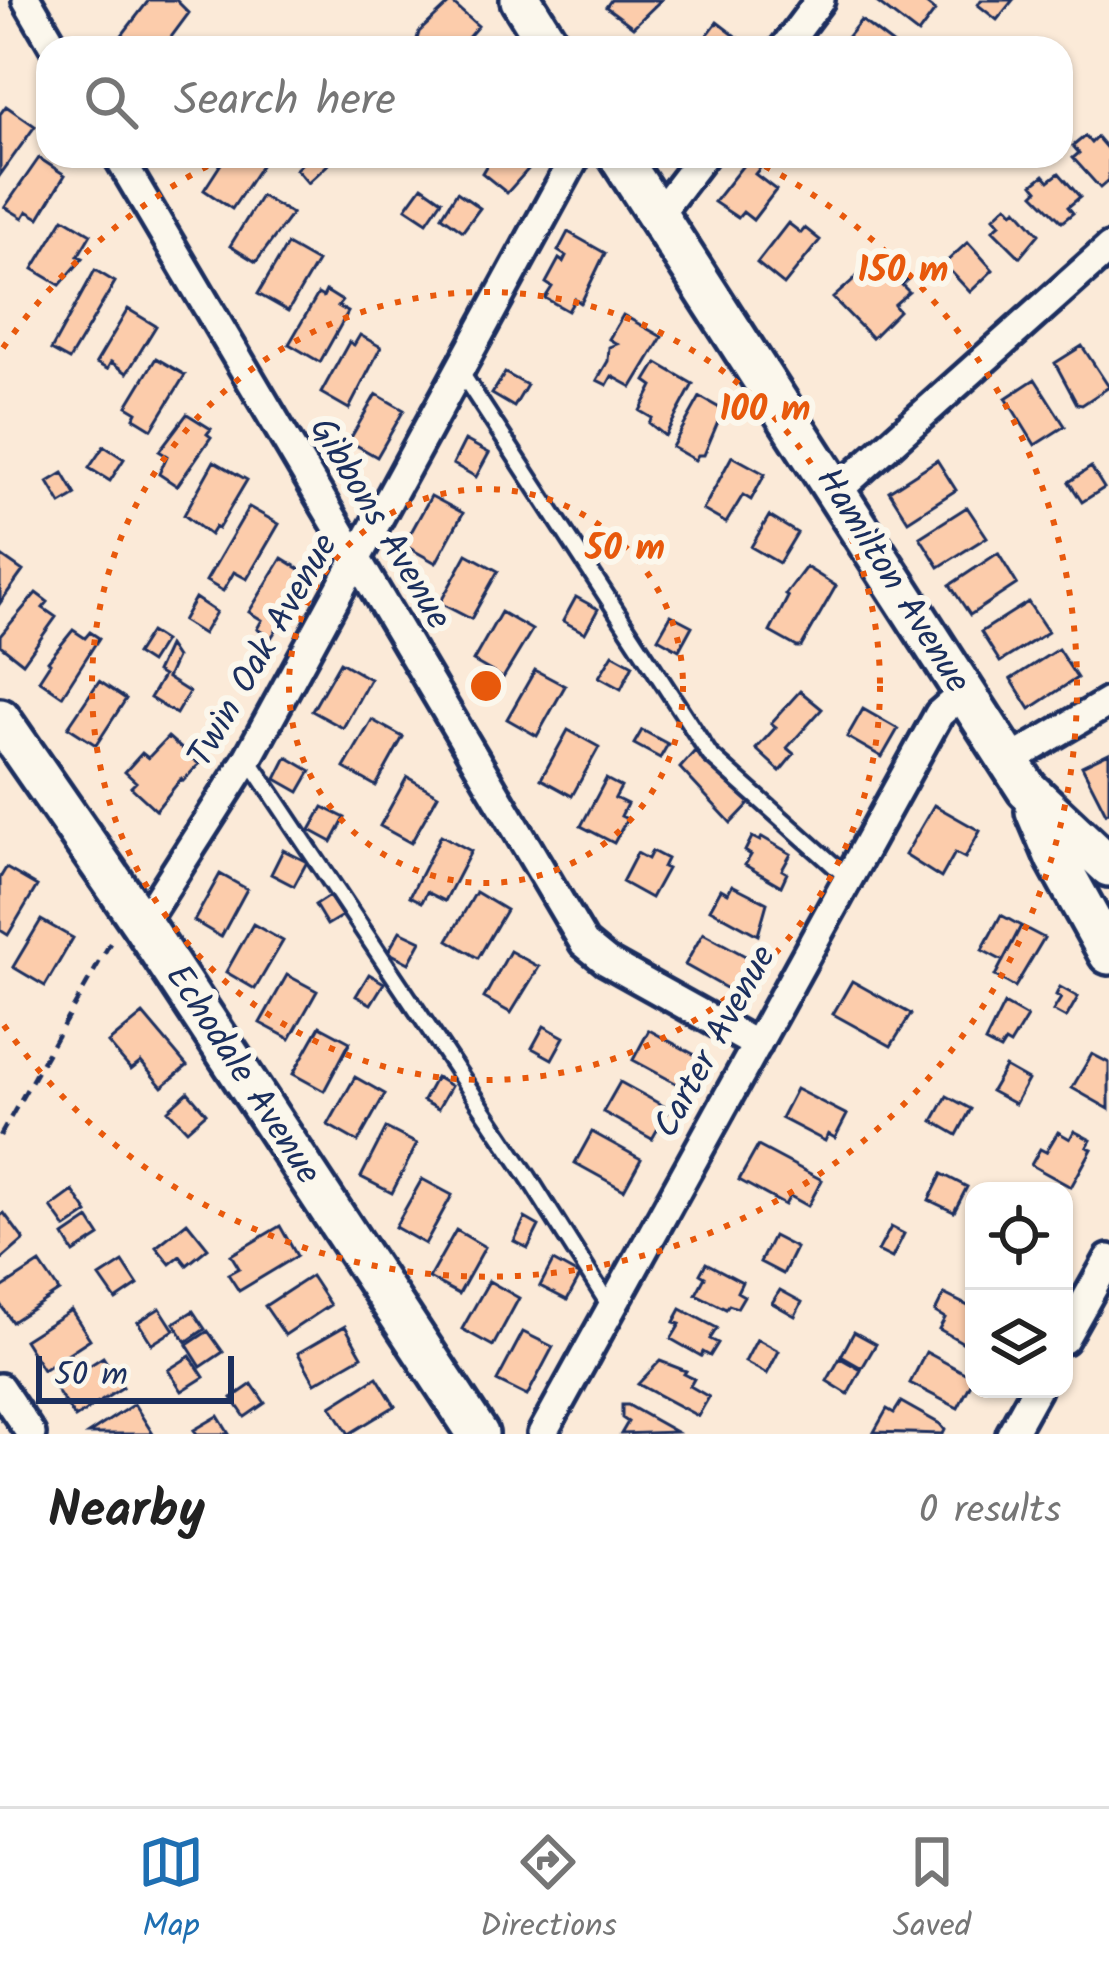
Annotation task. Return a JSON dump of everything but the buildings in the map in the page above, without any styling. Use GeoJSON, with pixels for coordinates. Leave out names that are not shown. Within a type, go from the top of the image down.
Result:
{"type":"FeatureCollection","features":[{"type":"Feature","properties":{"kind":"street"},"geometry":{"type":"LineString","coordinates":[[27,0],[48,36]]}},
{"type":"Feature","properties":{"kind":"street"},"geometry":{"type":"LineString","coordinates":[[521,0],[544,36]]}},
{"type":"Feature","properties":{"kind":"street"},"geometry":{"type":"LineString","coordinates":[[793,36],[820,0]]}},
{"type":"Feature","properties":{"kind":"street","name":"Gibbons Avenue"},"geometry":{"type":"LineString","coordinates":[[125,168],[584,943],[606,961],[757,1045]]}},
{"type":"Feature","properties":{"kind":"street","name":"Twin Oak Avenue"},"geometry":{"type":"LineString","coordinates":[[137,915],[248,758],[570,168]]}},
{"type":"Feature","properties":{"kind":"street","name":"Hamilton Avenue"},"geometry":{"type":"LineString","coordinates":[[627,168],[1018,775],[1109,866]]}},
{"type":"Feature","properties":{"kind":"street"},"geometry":{"type":"LineString","coordinates":[[658,216],[694,168]]}},
{"type":"Feature","properties":{"kind":"street"},"geometry":{"type":"LineString","coordinates":[[836,492],[1109,248]]}},
{"type":"Feature","properties":{"kind":"street","name":"Carter Avenue"},"geometry":{"type":"LineString","coordinates":[[542,1434],[939,714],[963,693]]}},
{"type":"Feature","properties":{"kind":"street"},"geometry":{"type":"LineString","coordinates":[[1109,702],[1018,775],[1056,858],[1109,954]]}},
{"type":"Feature","properties":{"kind":"street","name":"Echodale Avenue"},"geometry":{"type":"LineString","coordinates":[[0,719],[137,915],[478,1434]]}},
{"type":"Feature","properties":{"kind":"street"},"geometry":{"type":"LineString","coordinates":[[1073,1324],[1109,1259]]}},
{"type":"Feature","properties":{"kind":"street"},"geometry":{"type":"LineString","coordinates":[[0,1388],[31,1434]]}},
{"type":"Feature","properties":{"kind":"street"},"geometry":{"type":"LineString","coordinates":[[1011,1434],[1031,1398]]}},
{"type":"Feature","properties":{"kind":"lane"},"geometry":{"type":"LineString","coordinates":[[460,371],[688,727],[745,789],[848,877]]}},
{"type":"Feature","properties":{"kind":"lane"},"geometry":{"type":"LineString","coordinates":[[248,758],[611,1309]]}},
{"type":"Feature","properties":{"kind":"path"},"geometry":{"type":"LineString","coordinates":[[0,1136],[137,915]]}}]}
